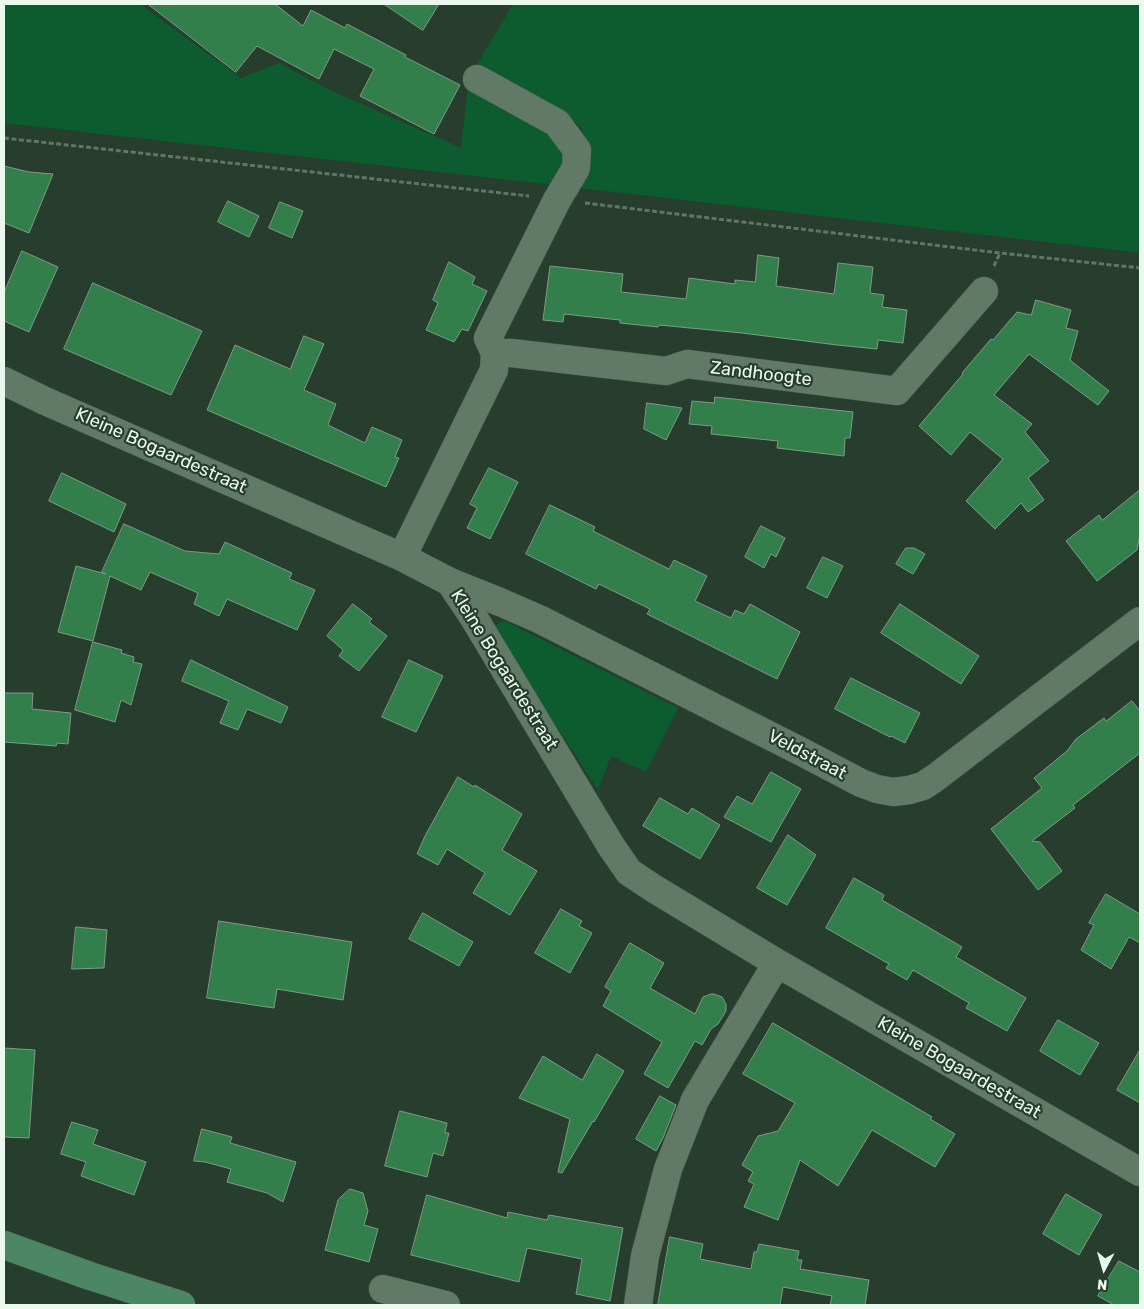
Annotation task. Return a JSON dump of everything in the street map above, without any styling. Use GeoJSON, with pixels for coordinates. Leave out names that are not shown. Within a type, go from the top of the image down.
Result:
{"type":"FeatureCollection","features":[{"type":"Feature","properties":{"kind":"main road"},"geometry":{"type":"LineString","coordinates":[[4,1245],[90,1276],[181,1305]]}},
{"type":"Feature","properties":{"kind":"street"},"geometry":{"type":"LineString","coordinates":[[402,557],[494,370],[495,353],[488,338],[557,200],[576,168],[577,150],[557,123],[478,79]]}},
{"type":"Feature","properties":{"kind":"street","name":"Zandhoogte"},"geometry":{"type":"LineString","coordinates":[[495,353],[511,353],[666,371],[687,364],[897,391],[984,291]]}},
{"type":"Feature","properties":{"kind":"street","name":"Kleine Bogaardestraat"},"geometry":{"type":"LineString","coordinates":[[4,381],[45,401],[402,557],[450,582],[474,618],[610,846],[629,872],[652,888],[777,963],[1140,1172]]}},
{"type":"Feature","properties":{"kind":"street","name":"Veldstraat"},"geometry":{"type":"LineString","coordinates":[[450,582],[539,619],[861,783],[893,792],[923,786],[936,778],[1140,621]]}},
{"type":"Feature","properties":{"kind":"street"},"geometry":{"type":"LineString","coordinates":[[638,1305],[645,1256],[668,1169],[695,1100],[777,963]]}},
{"type":"Feature","properties":{"kind":"street"},"geometry":{"type":"LineString","coordinates":[[383,1290],[446,1305]]}},
{"type":"Feature","properties":{"kind":"path"},"geometry":{"type":"LineString","coordinates":[[4,138],[1140,268]]}},
{"type":"Feature","properties":{"kind":"green space"},"geometry":{"type":"Polygon","coordinates":[[[4,4],[140,4],[241,78],[279,63],[330,90],[461,148],[468,84],[535,122],[565,147],[563,163],[555,185],[4,123],[4,4]]]}},
{"type":"Feature","properties":{"kind":"green space"},"geometry":{"type":"Polygon","coordinates":[[[513,4],[1140,4],[1140,253],[580,188],[590,150],[581,127],[567,116],[476,66],[513,4]]]}},
{"type":"Feature","properties":{"kind":"green space"},"geometry":{"type":"Polygon","coordinates":[[[505,621],[678,708],[646,772],[611,756],[598,790],[495,632],[496,626],[500,622],[505,621]]]}},
{"type":"Feature","properties":{"kind":"building"},"geometry":{"type":"Polygon","coordinates":[[[148,4],[275,4],[303,26],[311,10],[345,28],[347,24],[460,85],[434,134],[360,96],[374,69],[334,49],[319,79],[257,46],[236,72],[148,4]]]}},
{"type":"Feature","properties":{"kind":"building"},"geometry":{"type":"Polygon","coordinates":[[[384,4],[439,4],[423,30],[384,4]]]}},
{"type":"Feature","properties":{"kind":"building"},"geometry":{"type":"Polygon","coordinates":[[[4,166],[29,172],[53,174],[29,233],[4,223],[4,166]]]}},
{"type":"Feature","properties":{"kind":"building"},"geometry":{"type":"Polygon","coordinates":[[[228,201],[259,216],[249,237],[218,222],[228,201]]]}},
{"type":"Feature","properties":{"kind":"building"},"geometry":{"type":"Polygon","coordinates":[[[280,202],[303,211],[292,238],[269,228],[280,202]]]}},
{"type":"Feature","properties":{"kind":"building"},"geometry":{"type":"Polygon","coordinates":[[[22,251],[58,267],[29,332],[4,321],[4,293],[22,251]]]}},
{"type":"Feature","properties":{"kind":"building"},"geometry":{"type":"Polygon","coordinates":[[[758,255],[779,258],[776,286],[834,294],[838,263],[873,267],[870,293],[884,295],[882,307],[907,310],[903,343],[878,340],[877,349],[742,333],[620,323],[620,320],[564,314],[563,322],[543,320],[550,266],[623,274],[621,292],[686,299],[689,278],[735,284],[735,280],[755,282],[758,255]]]}},
{"type":"Feature","properties":{"kind":"building"},"geometry":{"type":"Polygon","coordinates":[[[449,262],[475,277],[472,284],[487,291],[468,331],[462,329],[454,342],[426,330],[438,303],[433,300],[449,262]]]}},
{"type":"Feature","properties":{"kind":"building"},"geometry":{"type":"Polygon","coordinates":[[[93,283],[202,331],[171,395],[64,349],[93,283]]]}},
{"type":"Feature","properties":{"kind":"building"},"geometry":{"type":"Polygon","coordinates":[[[1036,300],[1071,310],[1066,328],[1078,331],[1070,360],[1109,391],[1098,405],[1029,354],[994,395],[1032,424],[1025,432],[1049,461],[1028,478],[1044,500],[1028,512],[1021,503],[995,529],[966,501],[1003,459],[970,432],[951,455],[919,426],[991,339],[993,340],[1017,312],[1031,315],[1036,300]]]}},
{"type":"Feature","properties":{"kind":"building"},"geometry":{"type":"Polygon","coordinates":[[[304,336],[324,344],[304,390],[336,404],[328,425],[365,443],[372,427],[402,440],[395,457],[399,458],[386,487],[207,410],[235,345],[290,369],[304,336]]]}},
{"type":"Feature","properties":{"kind":"building"},"geometry":{"type":"Polygon","coordinates":[[[715,397],[853,412],[850,438],[845,438],[844,456],[777,448],[778,441],[711,434],[712,426],[689,424],[692,401],[714,403],[715,397]]]}},
{"type":"Feature","properties":{"kind":"building"},"geometry":{"type":"Polygon","coordinates":[[[647,403],[682,408],[666,440],[644,429],[647,403]]]}},
{"type":"Feature","properties":{"kind":"building"},"geometry":{"type":"Polygon","coordinates":[[[489,468],[518,482],[490,539],[467,528],[477,508],[470,504],[489,468]]]}},
{"type":"Feature","properties":{"kind":"building"},"geometry":{"type":"Polygon","coordinates":[[[62,473],[126,504],[114,532],[49,501],[62,473]]]}},
{"type":"Feature","properties":{"kind":"building"},"geometry":{"type":"Polygon","coordinates":[[[1140,490],[1140,538],[1137,550],[1097,581],[1066,541],[1099,515],[1102,520],[1140,490]]]}},
{"type":"Feature","properties":{"kind":"building"},"geometry":{"type":"Polygon","coordinates":[[[550,505],[595,527],[593,531],[669,569],[674,560],[707,576],[695,601],[731,618],[735,610],[744,614],[750,604],[800,632],[777,679],[647,614],[650,609],[599,584],[596,589],[526,554],[550,505]]]}},
{"type":"Feature","properties":{"kind":"building"},"geometry":{"type":"Polygon","coordinates":[[[124,524],[185,551],[219,554],[225,542],[292,573],[289,579],[315,590],[297,630],[227,599],[219,616],[194,604],[198,593],[150,572],[141,590],[110,576],[93,641],[58,632],[76,566],[106,574],[102,572],[124,524]]]}},
{"type":"Feature","properties":{"kind":"building"},"geometry":{"type":"Polygon","coordinates":[[[761,526],[785,538],[776,557],[771,554],[764,568],[745,557],[761,526]]]}},
{"type":"Feature","properties":{"kind":"building"},"geometry":{"type":"Polygon","coordinates":[[[906,548],[914,548],[925,554],[913,574],[896,564],[906,548]]]}},
{"type":"Feature","properties":{"kind":"building"},"geometry":{"type":"Polygon","coordinates":[[[823,557],[843,566],[827,598],[807,588],[823,557]]]}},
{"type":"Feature","properties":{"kind":"building"},"geometry":{"type":"Polygon","coordinates":[[[353,604],[372,619],[369,622],[387,636],[359,671],[339,656],[343,650],[327,636],[353,604]]]}},
{"type":"Feature","properties":{"kind":"building"},"geometry":{"type":"Polygon","coordinates":[[[900,604],[979,656],[961,684],[881,633],[900,604]]]}},
{"type":"Feature","properties":{"kind":"building"},"geometry":{"type":"Polygon","coordinates":[[[93,642],[122,650],[121,653],[134,657],[133,662],[142,664],[131,705],[121,700],[115,722],[75,710],[93,642]]]}},
{"type":"Feature","properties":{"kind":"building"},"geometry":{"type":"Polygon","coordinates":[[[191,660],[288,707],[281,723],[247,709],[238,730],[220,723],[229,701],[182,681],[191,660]]]}},
{"type":"Feature","properties":{"kind":"building"},"geometry":{"type":"Polygon","coordinates":[[[409,660],[443,676],[416,732],[382,717],[409,660]]]}},
{"type":"Feature","properties":{"kind":"building"},"geometry":{"type":"Polygon","coordinates":[[[851,678],[920,713],[905,743],[835,709],[851,678]]]}},
{"type":"Feature","properties":{"kind":"building"},"geometry":{"type":"Polygon","coordinates":[[[4,693],[33,693],[32,709],[71,713],[68,744],[57,743],[56,746],[4,742],[4,693]]]}},
{"type":"Feature","properties":{"kind":"building"},"geometry":{"type":"Polygon","coordinates":[[[1132,701],[1140,711],[1140,753],[1073,805],[1075,808],[1032,841],[1040,842],[1062,871],[1038,890],[991,829],[1042,788],[1034,778],[1067,751],[1076,739],[1104,718],[1106,721],[1132,701]]]}},
{"type":"Feature","properties":{"kind":"building"},"geometry":{"type":"Polygon","coordinates":[[[771,772],[801,789],[771,842],[724,817],[737,796],[752,804],[771,772]]]}},
{"type":"Feature","properties":{"kind":"building"},"geometry":{"type":"Polygon","coordinates":[[[458,777],[474,787],[475,785],[522,814],[502,850],[537,871],[510,915],[473,893],[485,873],[447,849],[438,865],[417,854],[458,777]]]}},
{"type":"Feature","properties":{"kind":"building"},"geometry":{"type":"Polygon","coordinates":[[[660,798],[688,814],[692,808],[720,825],[700,859],[643,826],[660,798]]]}},
{"type":"Feature","properties":{"kind":"building"},"geometry":{"type":"Polygon","coordinates":[[[788,835],[816,855],[787,905],[757,888],[788,835]]]}},
{"type":"Feature","properties":{"kind":"building"},"geometry":{"type":"Polygon","coordinates":[[[854,878],[884,895],[882,900],[962,947],[956,957],[1026,998],[1007,1031],[966,1008],[969,1003],[913,970],[907,980],[886,968],[889,964],[826,928],[854,878]]]}},
{"type":"Feature","properties":{"kind":"building"},"geometry":{"type":"Polygon","coordinates":[[[1106,894],[1140,914],[1140,943],[1129,937],[1111,969],[1081,950],[1094,925],[1089,923],[1106,894]]]}},
{"type":"Feature","properties":{"kind":"building"},"geometry":{"type":"Polygon","coordinates":[[[561,909],[582,921],[579,926],[592,933],[570,973],[535,953],[561,909]]]}},
{"type":"Feature","properties":{"kind":"building"},"geometry":{"type":"Polygon","coordinates":[[[423,913],[473,942],[459,966],[409,939],[423,913]]]}},
{"type":"Feature","properties":{"kind":"building"},"geometry":{"type":"Polygon","coordinates":[[[219,921],[352,942],[343,1000],[277,989],[274,1008],[207,998],[219,921]]]}},
{"type":"Feature","properties":{"kind":"building"},"geometry":{"type":"Polygon","coordinates":[[[76,927],[107,930],[104,968],[72,969],[76,927]]]}},
{"type":"Feature","properties":{"kind":"building"},"geometry":{"type":"Polygon","coordinates":[[[630,943],[664,963],[650,988],[695,1014],[703,997],[711,994],[722,997],[726,1004],[726,1011],[718,1024],[711,1029],[702,1045],[695,1041],[668,1088],[644,1074],[662,1042],[603,1006],[611,991],[605,987],[630,943]]]}},
{"type":"Feature","properties":{"kind":"building"},"geometry":{"type":"Polygon","coordinates":[[[1058,1020],[1099,1043],[1080,1075],[1040,1051],[1058,1020]]]}},
{"type":"Feature","properties":{"kind":"building"},"geometry":{"type":"Polygon","coordinates":[[[773,1023],[932,1117],[930,1119],[955,1134],[935,1167],[872,1130],[838,1186],[800,1160],[778,1220],[744,1207],[754,1184],[748,1181],[753,1172],[742,1165],[758,1136],[778,1131],[795,1103],[743,1074],[773,1023]]]}},
{"type":"Feature","properties":{"kind":"building"},"geometry":{"type":"Polygon","coordinates":[[[4,1048],[35,1050],[29,1138],[4,1137],[4,1048]]]}},
{"type":"Feature","properties":{"kind":"building"},"geometry":{"type":"Polygon","coordinates":[[[1140,1050],[1140,1103],[1117,1090],[1140,1050]]]}},
{"type":"Feature","properties":{"kind":"building"},"geometry":{"type":"Polygon","coordinates":[[[597,1054],[624,1071],[562,1173],[558,1172],[570,1119],[519,1098],[543,1056],[582,1080],[597,1054]]]}},
{"type":"Feature","properties":{"kind":"building"},"geometry":{"type":"Polygon","coordinates":[[[660,1096],[676,1105],[656,1151],[636,1139],[660,1096]]]}},
{"type":"Feature","properties":{"kind":"building"},"geometry":{"type":"Polygon","coordinates":[[[400,1111],[447,1123],[445,1133],[449,1133],[443,1156],[433,1153],[427,1177],[385,1166],[400,1111]]]}},
{"type":"Feature","properties":{"kind":"building"},"geometry":{"type":"Polygon","coordinates":[[[72,1122],[98,1130],[93,1144],[146,1162],[134,1195],[81,1176],[86,1162],[61,1154],[72,1122]]]}},
{"type":"Feature","properties":{"kind":"building"},"geometry":{"type":"Polygon","coordinates":[[[202,1129],[232,1137],[230,1143],[296,1162],[283,1202],[267,1193],[227,1182],[231,1169],[194,1161],[202,1129]]]}},
{"type":"Feature","properties":{"kind":"building"},"geometry":{"type":"Polygon","coordinates":[[[350,1189],[363,1193],[368,1211],[364,1225],[378,1229],[369,1262],[325,1250],[338,1200],[350,1189]]]}},
{"type":"Feature","properties":{"kind":"building"},"geometry":{"type":"Polygon","coordinates":[[[1066,1194],[1102,1215],[1079,1255],[1043,1234],[1066,1194]]]}},
{"type":"Feature","properties":{"kind":"building"},"geometry":{"type":"Polygon","coordinates":[[[427,1195],[507,1218],[508,1212],[547,1220],[549,1215],[623,1228],[610,1301],[576,1294],[582,1259],[527,1248],[519,1282],[411,1255],[427,1195]]]}},
{"type":"Feature","properties":{"kind":"building"},"geometry":{"type":"Polygon","coordinates":[[[670,1237],[703,1244],[700,1259],[751,1269],[754,1252],[757,1252],[759,1244],[799,1251],[797,1260],[802,1260],[800,1269],[869,1280],[865,1305],[830,1305],[832,1296],[783,1287],[780,1305],[658,1305],[670,1237]]]}},
{"type":"Feature","properties":{"kind":"building"},"geometry":{"type":"Polygon","coordinates":[[[1119,1261],[1140,1272],[1140,1305],[1114,1305],[1098,1296],[1119,1261]]]}}]}
